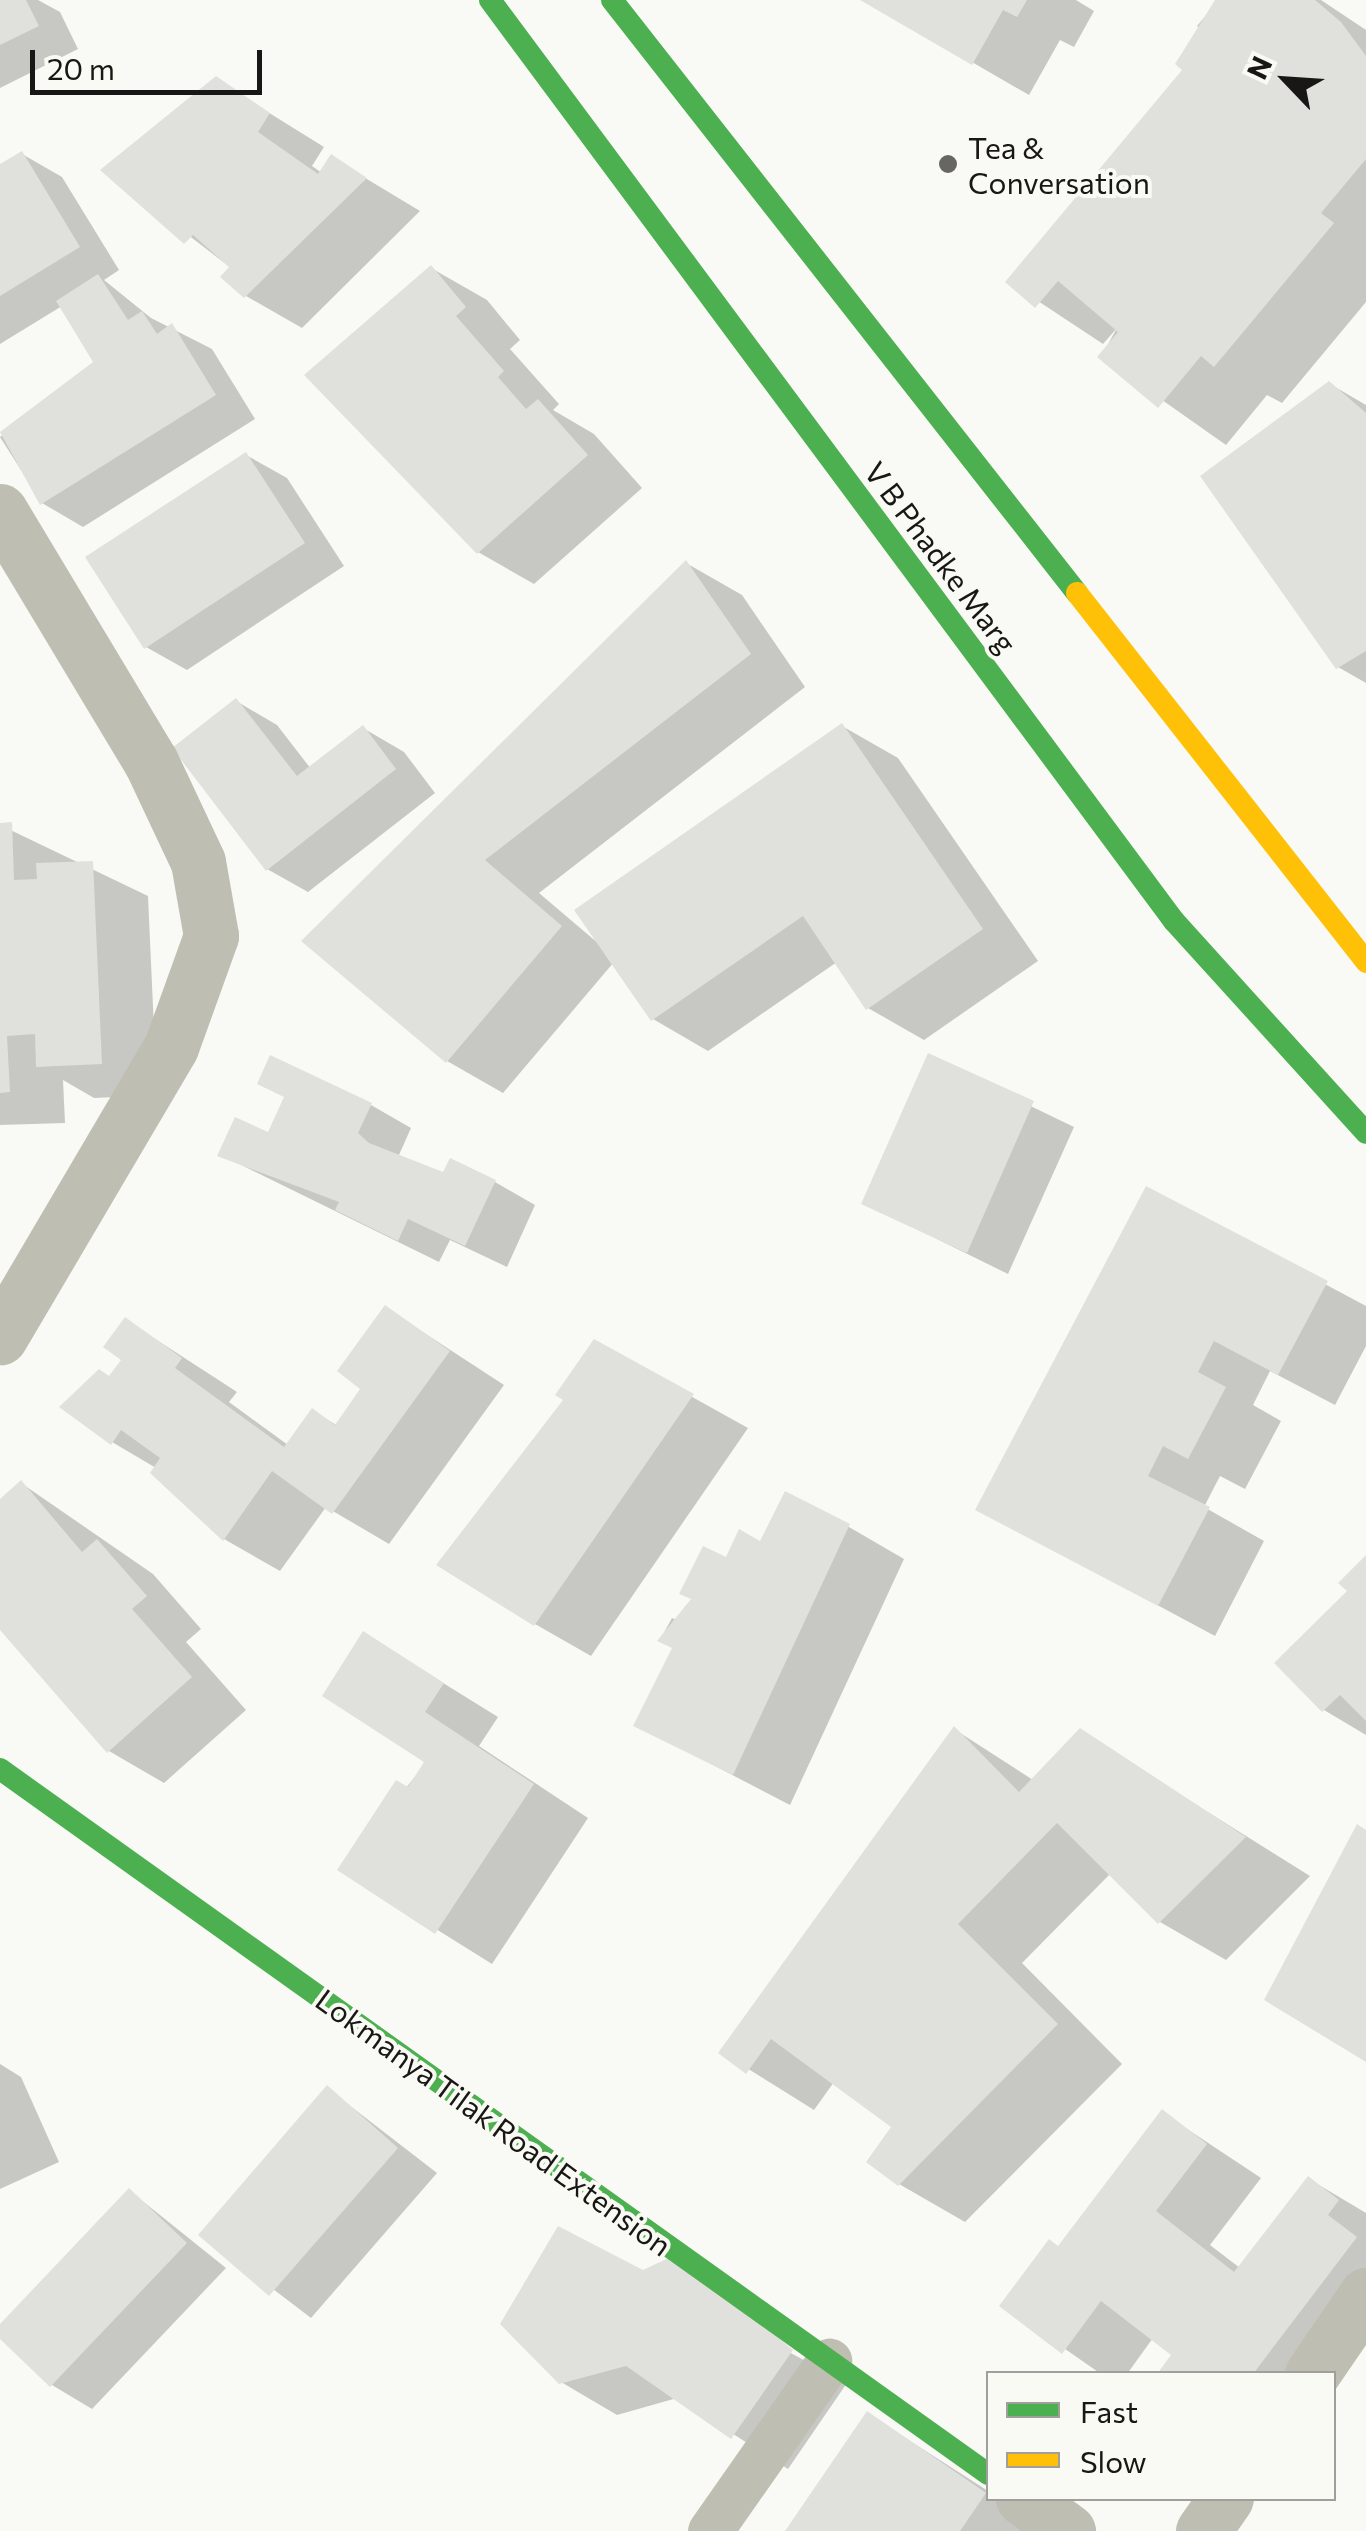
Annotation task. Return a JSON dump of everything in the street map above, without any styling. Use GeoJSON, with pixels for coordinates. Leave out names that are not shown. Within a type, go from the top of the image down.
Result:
{"type":"FeatureCollection","features":[{"type":"Feature","properties":{"kind":"street","name":"V B Phadke Marg"},"geometry":{"type":"LineString","coordinates":[[490,0],[1174,921],[1366,1133]]}},
{"type":"Feature","properties":{"kind":"street"},"geometry":{"type":"LineString","coordinates":[[612,0],[1366,962]]}},
{"type":"Feature","properties":{"kind":"street"},"geometry":{"type":"LineString","coordinates":[[0,511],[151,762],[198,862],[211,936],[171,1047],[0,1337]]}},
{"type":"Feature","properties":{"kind":"street","name":"Lokmanya Tilak Road Extension"},"geometry":{"type":"LineString","coordinates":[[0,1769],[986,2473]]}},
{"type":"Feature","properties":{"kind":"street"},"geometry":{"type":"LineString","coordinates":[[1314,2371],[1366,2296]]}},
{"type":"Feature","properties":{"kind":"street"},"geometry":{"type":"LineString","coordinates":[[1204,2531],[1224,2501]]}},
{"type":"Feature","properties":{"kind":"lane"},"geometry":{"type":"LineString","coordinates":[[710,2531],[829,2361]]}},
{"type":"Feature","properties":{"kind":"building"},"geometry":{"type":"Polygon","coordinates":[[[0,0],[26,0],[39,26],[0,45],[0,0]]]}},
{"type":"Feature","properties":{"kind":"building"},"geometry":{"type":"Polygon","coordinates":[[[860,0],[1027,0],[1017,17],[1003,10],[972,65],[860,0]]]}},
{"type":"Feature","properties":{"kind":"building"},"geometry":{"type":"Polygon","coordinates":[[[1215,0],[1315,0],[1341,22],[1366,56],[1366,159],[1321,213],[1334,223],[1214,367],[1201,356],[1158,408],[1097,357],[1118,332],[1058,281],[1035,308],[1005,282],[1182,70],[1175,64],[1215,0]]]}},
{"type":"Feature","properties":{"kind":"building"},"geometry":{"type":"Polygon","coordinates":[[[216,76],[270,113],[258,132],[318,174],[331,154],[367,178],[244,298],[220,277],[229,267],[193,235],[184,244],[100,170],[216,76]]]}},
{"type":"Feature","properties":{"kind":"building"},"geometry":{"type":"Polygon","coordinates":[[[22,151],[80,247],[0,296],[0,164],[22,151]]]}},
{"type":"Feature","properties":{"kind":"building"},"geometry":{"type":"Polygon","coordinates":[[[431,265],[466,307],[456,316],[504,371],[498,377],[526,409],[538,399],[588,455],[477,554],[304,375],[431,265]]]}},
{"type":"Feature","properties":{"kind":"building"},"geometry":{"type":"Polygon","coordinates":[[[98,274],[128,320],[142,311],[157,334],[172,323],[216,395],[40,505],[0,432],[93,362],[56,301],[98,274]]]}},
{"type":"Feature","properties":{"kind":"building"},"geometry":{"type":"Polygon","coordinates":[[[1329,381],[1366,413],[1366,651],[1336,669],[1200,476],[1329,381]]]}},
{"type":"Feature","properties":{"kind":"building"},"geometry":{"type":"Polygon","coordinates":[[[246,452],[305,543],[144,649],[85,557],[246,452]]]}},
{"type":"Feature","properties":{"kind":"building"},"geometry":{"type":"Polygon","coordinates":[[[686,560],[751,654],[485,860],[562,926],[446,1063],[301,941],[686,560]]]}},
{"type":"Feature","properties":{"kind":"building"},"geometry":{"type":"Polygon","coordinates":[[[236,698],[297,776],[363,725],[396,769],[266,871],[172,748],[236,698]]]}},
{"type":"Feature","properties":{"kind":"building"},"geometry":{"type":"Polygon","coordinates":[[[842,723],[983,929],[866,1010],[803,916],[651,1021],[574,910],[842,723]]]}},
{"type":"Feature","properties":{"kind":"building"},"geometry":{"type":"Polygon","coordinates":[[[12,822],[14,880],[37,879],[36,863],[93,861],[102,1064],[36,1067],[35,1034],[7,1036],[10,1092],[0,1093],[0,823],[12,822]]]}},
{"type":"Feature","properties":{"kind":"building"},"geometry":{"type":"Polygon","coordinates":[[[928,1053],[1034,1101],[967,1253],[861,1204],[928,1053]]]}},
{"type":"Feature","properties":{"kind":"building"},"geometry":{"type":"Polygon","coordinates":[[[270,1055],[372,1103],[358,1133],[369,1143],[443,1172],[450,1158],[496,1180],[465,1246],[408,1219],[398,1241],[335,1210],[339,1202],[217,1156],[235,1117],[268,1132],[284,1097],[257,1084],[270,1055]]]}},
{"type":"Feature","properties":{"kind":"building"},"geometry":{"type":"Polygon","coordinates":[[[1146,1186],[1328,1281],[1278,1375],[1214,1341],[1198,1372],[1226,1387],[1188,1459],[1163,1446],[1148,1476],[1210,1507],[1158,1606],[975,1510],[1146,1186]]]}},
{"type":"Feature","properties":{"kind":"building"},"geometry":{"type":"Polygon","coordinates":[[[385,1305],[450,1351],[332,1514],[272,1471],[223,1541],[150,1473],[160,1458],[121,1430],[111,1445],[59,1407],[99,1369],[109,1376],[121,1360],[103,1347],[125,1317],[182,1358],[175,1368],[284,1447],[312,1408],[335,1425],[360,1389],[337,1371],[385,1305]]]}},
{"type":"Feature","properties":{"kind":"building"},"geometry":{"type":"Polygon","coordinates":[[[594,1339],[694,1394],[534,1626],[436,1565],[563,1400],[555,1395],[594,1339]]]}},
{"type":"Feature","properties":{"kind":"building"},"geometry":{"type":"Polygon","coordinates":[[[21,1480],[82,1552],[97,1539],[147,1596],[132,1609],[192,1677],[107,1753],[0,1630],[0,1499],[21,1480]]]}},
{"type":"Feature","properties":{"kind":"building"},"geometry":{"type":"Polygon","coordinates":[[[785,1491],[850,1524],[733,1775],[633,1726],[672,1648],[657,1641],[691,1599],[679,1594],[703,1546],[726,1557],[739,1529],[760,1541],[785,1491]]]}},
{"type":"Feature","properties":{"kind":"building"},"geometry":{"type":"Polygon","coordinates":[[[1366,1555],[1366,1721],[1340,1695],[1322,1712],[1274,1663],[1347,1591],[1338,1583],[1366,1555]]]}},
{"type":"Feature","properties":{"kind":"building"},"geometry":{"type":"Polygon","coordinates":[[[363,1631],[444,1683],[425,1712],[534,1784],[435,1934],[337,1870],[396,1780],[408,1787],[424,1762],[322,1696],[363,1631]]]}},
{"type":"Feature","properties":{"kind":"building"},"geometry":{"type":"Polygon","coordinates":[[[954,1726],[1019,1792],[1080,1728],[1246,1837],[1158,1924],[1057,1823],[958,1924],[1058,2024],[898,2186],[866,2162],[891,2127],[771,2039],[746,2074],[718,2053],[954,1726]]]}},
{"type":"Feature","properties":{"kind":"building"},"geometry":{"type":"Polygon","coordinates":[[[1357,1824],[1366,1830],[1366,2062],[1264,2000],[1357,1824]]]}},
{"type":"Feature","properties":{"kind":"building"},"geometry":{"type":"Polygon","coordinates":[[[327,2085],[398,2148],[269,2296],[198,2235],[327,2085]]]}},
{"type":"Feature","properties":{"kind":"building"},"geometry":{"type":"Polygon","coordinates":[[[1162,2109],[1207,2144],[1156,2211],[1234,2272],[1308,2176],[1339,2200],[1328,2215],[1357,2237],[1255,2371],[1159,2371],[1171,2355],[1101,2301],[1062,2354],[999,2306],[1049,2239],[1058,2246],[1162,2109]]]}},
{"type":"Feature","properties":{"kind":"building"},"geometry":{"type":"Polygon","coordinates":[[[129,2188],[187,2243],[50,2387],[0,2339],[0,2324],[129,2188]]]}},
{"type":"Feature","properties":{"kind":"building"},"geometry":{"type":"Polygon","coordinates":[[[558,2226],[643,2270],[677,2254],[793,2350],[731,2439],[626,2366],[559,2384],[500,2324],[558,2226]]]}},
{"type":"Feature","properties":{"kind":"building"},"geometry":{"type":"Polygon","coordinates":[[[867,2411],[986,2493],[960,2531],[785,2531],[867,2411]]]}},
{"type":"Feature","properties":{"kind":"traffic: fast"},"geometry":{"type":"LineString","coordinates":[[490,0],[1174,921],[1366,1133]]}},
{"type":"Feature","properties":{"kind":"traffic: fast"},"geometry":{"type":"LineString","coordinates":[[612,0],[1077,593]]}},
{"type":"Feature","properties":{"kind":"traffic: fast"},"geometry":{"type":"LineString","coordinates":[[0,1769],[986,2473]]}},
{"type":"Feature","properties":{"kind":"traffic: slow"},"geometry":{"type":"LineString","coordinates":[[1077,593],[1366,962]]}},
{"type":"Feature","properties":{"kind":"place","name":"Tea & Conversation"},"geometry":{"type":"Point","coordinates":[948,164]}}]}
